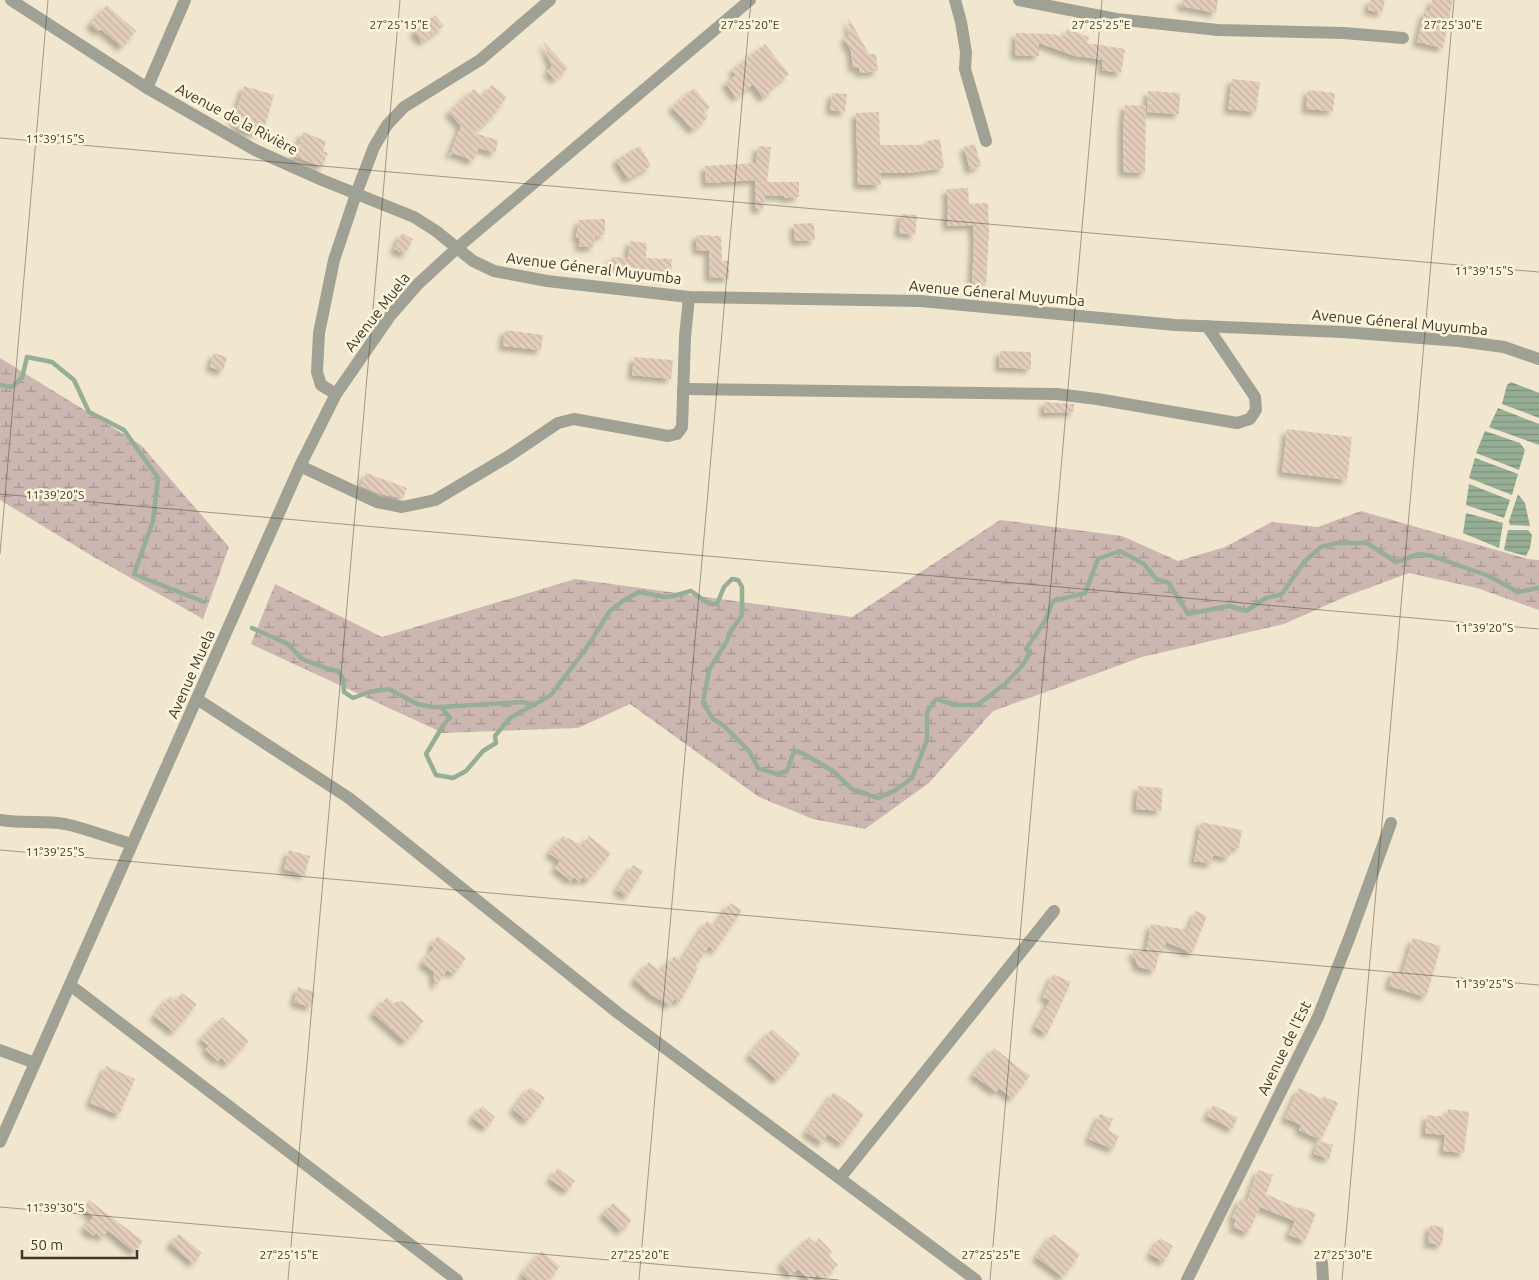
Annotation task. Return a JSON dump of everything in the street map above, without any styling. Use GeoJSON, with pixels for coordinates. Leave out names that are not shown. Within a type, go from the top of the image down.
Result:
{"type":"FeatureCollection","features":[{"type":"Feature","properties":{"kind":"street","name":"Avenue de la Rivière"},"geometry":{"type":"LineString","coordinates":[[11,0],[147,88],[254,150],[414,217],[436,231],[457,248]]}},
{"type":"Feature","properties":{"kind":"street"},"geometry":{"type":"LineString","coordinates":[[147,88],[185,0]]}},
{"type":"Feature","properties":{"kind":"street"},"geometry":{"type":"LineString","coordinates":[[336,394],[321,385],[317,372],[319,333],[334,260],[374,148],[387,125],[404,107],[480,60],[550,0]]}},
{"type":"Feature","properties":{"kind":"street","name":"Avenue Muela"},"geometry":{"type":"LineString","coordinates":[[0,1142],[300,466],[336,394],[363,353],[418,284],[457,248],[750,0]]}},
{"type":"Feature","properties":{"kind":"street"},"geometry":{"type":"LineString","coordinates":[[955,0],[962,22],[966,52],[965,69],[986,141]]}},
{"type":"Feature","properties":{"kind":"street"},"geometry":{"type":"LineString","coordinates":[[1019,0],[1116,19],[1218,30],[1344,33],[1403,38]]}},
{"type":"Feature","properties":{"kind":"street","name":"Avenue Géneral Muyumba"},"geometry":{"type":"LineString","coordinates":[[457,248],[482,267],[494,271],[547,281],[689,297],[921,301],[1175,325],[1343,332],[1459,341],[1504,348],[1539,359]]}},
{"type":"Feature","properties":{"kind":"street"},"geometry":{"type":"LineString","coordinates":[[300,466],[377,502],[402,507],[435,500],[558,423],[574,419],[668,436],[677,434],[682,427],[682,390],[689,297]]}},
{"type":"Feature","properties":{"kind":"street"},"geometry":{"type":"LineString","coordinates":[[682,390],[1057,394],[1236,423],[1250,419],[1256,410],[1255,397],[1207,326]]}},
{"type":"Feature","properties":{"kind":"street"},"geometry":{"type":"LineString","coordinates":[[197,699],[349,798],[618,1013],[976,1280]]}},
{"type":"Feature","properties":{"kind":"street"},"geometry":{"type":"LineString","coordinates":[[0,820],[18,823],[65,824],[132,844]]}},
{"type":"Feature","properties":{"kind":"street","name":"Avenue de l'Est"},"geometry":{"type":"LineString","coordinates":[[1187,1280],[1318,1017],[1391,823]]}},
{"type":"Feature","properties":{"kind":"street"},"geometry":{"type":"LineString","coordinates":[[840,1178],[1054,910]]}},
{"type":"Feature","properties":{"kind":"street"},"geometry":{"type":"LineString","coordinates":[[70,985],[457,1280]]}},
{"type":"Feature","properties":{"kind":"street"},"geometry":{"type":"LineString","coordinates":[[0,1050],[34,1063]]}},
{"type":"Feature","properties":{"kind":"street"},"geometry":{"type":"LineString","coordinates":[[1322,1263],[1322,1280]]}},
{"type":"Feature","properties":{"kind":"green space"},"geometry":{"type":"Polygon","coordinates":[[[0,358],[141,445],[229,547],[203,619],[92,556],[0,500],[0,358]]]}},
{"type":"Feature","properties":{"kind":"green space"},"geometry":{"type":"Polygon","coordinates":[[[1361,511],[1528,559],[1539,560],[1539,610],[1477,588],[1409,573],[1347,596],[1284,624],[1142,657],[993,711],[929,783],[865,829],[813,819],[759,797],[630,704],[578,728],[443,733],[251,644],[275,584],[382,637],[575,579],[852,617],[1000,520],[1122,536],[1178,561],[1225,547],[1272,522],[1318,527],[1361,511]]]}},
{"type":"Feature","properties":{"kind":"shaded area"},"geometry":{"type":"Polygon","coordinates":[[[1511,382],[1539,393],[1539,418],[1502,404],[1507,385],[1511,382]]]}},
{"type":"Feature","properties":{"kind":"shaded area"},"geometry":{"type":"Polygon","coordinates":[[[1498,408],[1539,424],[1539,445],[1489,427],[1498,408]]]}},
{"type":"Feature","properties":{"kind":"shaded area"},"geometry":{"type":"Polygon","coordinates":[[[1485,431],[1520,443],[1525,450],[1519,470],[1476,453],[1485,431]]]}},
{"type":"Feature","properties":{"kind":"shaded area"},"geometry":{"type":"Polygon","coordinates":[[[1475,458],[1518,474],[1512,495],[1469,478],[1475,458]]]}},
{"type":"Feature","properties":{"kind":"shaded area"},"geometry":{"type":"Polygon","coordinates":[[[1469,484],[1510,500],[1504,518],[1466,505],[1469,484]]]}},
{"type":"Feature","properties":{"kind":"shaded area"},"geometry":{"type":"Polygon","coordinates":[[[1518,494],[1525,503],[1530,526],[1510,525],[1509,521],[1518,494]]]}},
{"type":"Feature","properties":{"kind":"shaded area"},"geometry":{"type":"Polygon","coordinates":[[[1466,513],[1503,523],[1499,548],[1463,533],[1466,513]]]}},
{"type":"Feature","properties":{"kind":"shaded area"},"geometry":{"type":"Polygon","coordinates":[[[1508,530],[1528,530],[1532,535],[1530,548],[1526,556],[1504,550],[1508,530]]]}},
{"type":"Feature","properties":{"kind":"building"},"geometry":{"type":"Polygon","coordinates":[[[1182,0],[1218,0],[1216,13],[1181,6],[1182,0]]]}},
{"type":"Feature","properties":{"kind":"building"},"geometry":{"type":"Polygon","coordinates":[[[1370,0],[1385,0],[1382,13],[1368,10],[1370,0]]]}},
{"type":"Feature","properties":{"kind":"building"},"geometry":{"type":"Polygon","coordinates":[[[1432,0],[1453,0],[1443,48],[1417,42],[1424,13],[1430,10],[1432,0]]]}},
{"type":"Feature","properties":{"kind":"building"},"geometry":{"type":"Polygon","coordinates":[[[107,5],[136,31],[122,47],[101,29],[98,31],[90,24],[107,5]]]}},
{"type":"Feature","properties":{"kind":"building"},"geometry":{"type":"Polygon","coordinates":[[[435,15],[444,26],[422,42],[414,31],[435,15]]]}},
{"type":"Feature","properties":{"kind":"building"},"geometry":{"type":"Polygon","coordinates":[[[848,17],[869,54],[876,54],[878,71],[860,73],[859,67],[853,68],[851,51],[844,38],[850,35],[848,17]]]}},
{"type":"Feature","properties":{"kind":"building"},"geometry":{"type":"Polygon","coordinates":[[[1067,29],[1089,37],[1087,43],[1125,49],[1121,73],[1102,70],[1103,60],[1078,57],[1039,43],[1039,56],[1015,55],[1016,33],[1053,34],[1064,38],[1067,29]]]}},
{"type":"Feature","properties":{"kind":"building"},"geometry":{"type":"Polygon","coordinates":[[[543,41],[568,68],[555,80],[547,71],[552,67],[543,41]]]}},
{"type":"Feature","properties":{"kind":"building"},"geometry":{"type":"Polygon","coordinates":[[[765,44],[789,74],[771,88],[773,90],[763,98],[753,84],[736,98],[726,83],[736,75],[732,70],[765,44]]]}},
{"type":"Feature","properties":{"kind":"building"},"geometry":{"type":"Polygon","coordinates":[[[1232,79],[1260,82],[1256,112],[1228,109],[1232,79]]]}},
{"type":"Feature","properties":{"kind":"building"},"geometry":{"type":"Polygon","coordinates":[[[492,85],[507,97],[496,113],[474,133],[498,140],[495,153],[479,148],[473,161],[453,153],[449,156],[461,126],[449,112],[474,89],[482,97],[492,85]]]}},
{"type":"Feature","properties":{"kind":"building"},"geometry":{"type":"Polygon","coordinates":[[[244,86],[274,95],[263,132],[256,130],[255,134],[238,129],[238,124],[233,122],[244,86]]]}},
{"type":"Feature","properties":{"kind":"building"},"geometry":{"type":"Polygon","coordinates":[[[694,88],[710,107],[703,112],[708,117],[693,130],[672,107],[694,88]]]}},
{"type":"Feature","properties":{"kind":"building"},"geometry":{"type":"Polygon","coordinates":[[[1308,90],[1335,93],[1333,111],[1306,109],[1308,90]]]}},
{"type":"Feature","properties":{"kind":"building"},"geometry":{"type":"Polygon","coordinates":[[[1148,91],[1180,93],[1179,114],[1147,112],[1148,91]]]}},
{"type":"Feature","properties":{"kind":"building"},"geometry":{"type":"Polygon","coordinates":[[[832,93],[847,94],[845,112],[830,110],[832,93]]]}},
{"type":"Feature","properties":{"kind":"building"},"geometry":{"type":"Polygon","coordinates":[[[1125,105],[1146,106],[1145,173],[1123,172],[1125,105]]]}},
{"type":"Feature","properties":{"kind":"building"},"geometry":{"type":"Polygon","coordinates":[[[879,112],[880,145],[927,145],[927,141],[940,139],[944,168],[908,173],[880,173],[881,185],[858,185],[856,113],[879,112]]]}},
{"type":"Feature","properties":{"kind":"building"},"geometry":{"type":"Polygon","coordinates":[[[303,132],[326,141],[323,151],[328,153],[322,167],[294,156],[303,132]]]}},
{"type":"Feature","properties":{"kind":"building"},"geometry":{"type":"Polygon","coordinates":[[[975,144],[981,166],[970,170],[964,147],[975,144]]]}},
{"type":"Feature","properties":{"kind":"building"},"geometry":{"type":"Polygon","coordinates":[[[640,146],[651,166],[628,179],[616,160],[640,146]]]}},
{"type":"Feature","properties":{"kind":"building"},"geometry":{"type":"Polygon","coordinates":[[[758,146],[771,147],[767,182],[799,182],[799,197],[784,198],[784,196],[765,195],[763,209],[755,209],[755,180],[706,183],[705,166],[756,163],[758,146]]]}},
{"type":"Feature","properties":{"kind":"building"},"geometry":{"type":"Polygon","coordinates":[[[968,188],[969,204],[988,203],[989,231],[986,285],[972,284],[973,225],[947,226],[947,189],[968,188]]]}},
{"type":"Feature","properties":{"kind":"building"},"geometry":{"type":"Polygon","coordinates":[[[901,214],[917,215],[915,235],[899,233],[901,214]]]}},
{"type":"Feature","properties":{"kind":"building"},"geometry":{"type":"Polygon","coordinates":[[[605,219],[605,234],[595,237],[594,247],[579,247],[580,238],[576,237],[579,220],[605,219]]]}},
{"type":"Feature","properties":{"kind":"building"},"geometry":{"type":"Polygon","coordinates":[[[814,223],[815,240],[795,241],[794,224],[814,223]]]}},
{"type":"Feature","properties":{"kind":"building"},"geometry":{"type":"Polygon","coordinates":[[[402,233],[413,239],[405,254],[394,249],[402,233]]]}},
{"type":"Feature","properties":{"kind":"building"},"geometry":{"type":"Polygon","coordinates":[[[696,235],[721,236],[722,261],[729,261],[729,278],[709,277],[709,251],[697,250],[696,235]]]}},
{"type":"Feature","properties":{"kind":"building"},"geometry":{"type":"Polygon","coordinates":[[[630,241],[647,243],[646,258],[672,259],[671,277],[659,277],[659,272],[611,266],[612,257],[628,258],[630,241]]]}},
{"type":"Feature","properties":{"kind":"building"},"geometry":{"type":"Polygon","coordinates":[[[505,330],[543,335],[541,350],[503,346],[505,330]]]}},
{"type":"Feature","properties":{"kind":"building"},"geometry":{"type":"Polygon","coordinates":[[[1000,351],[1031,352],[1031,369],[999,367],[1000,351]]]}},
{"type":"Feature","properties":{"kind":"building"},"geometry":{"type":"Polygon","coordinates":[[[214,353],[227,357],[223,371],[210,367],[214,353]]]}},
{"type":"Feature","properties":{"kind":"building"},"geometry":{"type":"Polygon","coordinates":[[[634,357],[673,360],[671,379],[632,375],[634,357]]]}},
{"type":"Feature","properties":{"kind":"building"},"geometry":{"type":"Polygon","coordinates":[[[1044,402],[1074,404],[1074,412],[1044,413],[1044,402]]]}},
{"type":"Feature","properties":{"kind":"building"},"geometry":{"type":"Polygon","coordinates":[[[1287,429],[1352,437],[1347,480],[1282,472],[1287,429]]]}},
{"type":"Feature","properties":{"kind":"building"},"geometry":{"type":"Polygon","coordinates":[[[366,473],[407,488],[403,498],[380,494],[361,486],[366,473]]]}},
{"type":"Feature","properties":{"kind":"building"},"geometry":{"type":"Polygon","coordinates":[[[1138,786],[1163,788],[1161,811],[1136,809],[1138,786]]]}},
{"type":"Feature","properties":{"kind":"building"},"geometry":{"type":"Polygon","coordinates":[[[1201,822],[1242,830],[1239,848],[1231,847],[1229,858],[1213,855],[1212,864],[1194,861],[1201,822]]]}},
{"type":"Feature","properties":{"kind":"building"},"geometry":{"type":"Polygon","coordinates":[[[563,836],[582,845],[589,836],[611,853],[588,881],[583,877],[579,882],[574,877],[571,881],[555,868],[560,861],[549,853],[563,836]]]}},
{"type":"Feature","properties":{"kind":"building"},"geometry":{"type":"Polygon","coordinates":[[[289,850],[310,856],[305,875],[284,869],[289,850]]]}},
{"type":"Feature","properties":{"kind":"building"},"geometry":{"type":"Polygon","coordinates":[[[633,865],[643,871],[627,896],[617,890],[633,865]]]}},
{"type":"Feature","properties":{"kind":"building"},"geometry":{"type":"Polygon","coordinates":[[[730,903],[742,910],[715,951],[709,946],[695,967],[698,968],[680,1002],[674,999],[670,1005],[653,996],[634,980],[649,962],[661,972],[667,961],[670,963],[674,956],[682,960],[707,921],[715,926],[730,903]]]}},
{"type":"Feature","properties":{"kind":"building"},"geometry":{"type":"Polygon","coordinates":[[[1196,911],[1207,916],[1192,953],[1166,942],[1164,949],[1160,948],[1155,971],[1138,967],[1132,950],[1146,953],[1151,924],[1188,930],[1196,911]]]}},
{"type":"Feature","properties":{"kind":"building"},"geometry":{"type":"Polygon","coordinates":[[[438,936],[466,958],[454,974],[447,970],[435,987],[433,971],[422,963],[434,948],[431,945],[438,936]]]}},
{"type":"Feature","properties":{"kind":"building"},"geometry":{"type":"Polygon","coordinates":[[[1413,938],[1441,946],[1426,997],[1389,986],[1393,971],[1402,974],[1413,938]]]}},
{"type":"Feature","properties":{"kind":"building"},"geometry":{"type":"Polygon","coordinates":[[[1053,974],[1071,982],[1047,1034],[1035,1027],[1050,1000],[1043,997],[1053,974]]]}},
{"type":"Feature","properties":{"kind":"building"},"geometry":{"type":"Polygon","coordinates":[[[298,987],[315,992],[311,1007],[294,1002],[298,987]]]}},
{"type":"Feature","properties":{"kind":"building"},"geometry":{"type":"Polygon","coordinates":[[[182,993],[197,1004],[174,1032],[154,1016],[170,996],[175,1001],[182,993]]]}},
{"type":"Feature","properties":{"kind":"building"},"geometry":{"type":"Polygon","coordinates":[[[387,997],[393,1003],[402,1001],[424,1021],[405,1042],[373,1013],[387,997]]]}},
{"type":"Feature","properties":{"kind":"building"},"geometry":{"type":"Polygon","coordinates":[[[222,1017],[249,1041],[227,1064],[221,1057],[218,1061],[205,1049],[209,1046],[201,1039],[222,1017]]]}},
{"type":"Feature","properties":{"kind":"building"},"geometry":{"type":"Polygon","coordinates":[[[772,1029],[800,1054],[777,1080],[749,1055],[772,1029]]]}},
{"type":"Feature","properties":{"kind":"building"},"geometry":{"type":"Polygon","coordinates":[[[994,1048],[1030,1076],[1012,1098],[999,1088],[996,1092],[973,1075],[994,1048]]]}},
{"type":"Feature","properties":{"kind":"building"},"geometry":{"type":"Polygon","coordinates":[[[106,1066],[135,1079],[119,1115],[90,1103],[106,1066]]]}},
{"type":"Feature","properties":{"kind":"building"},"geometry":{"type":"Polygon","coordinates":[[[530,1087],[545,1098],[527,1121],[513,1109],[530,1087]]]}},
{"type":"Feature","properties":{"kind":"building"},"geometry":{"type":"Polygon","coordinates":[[[1299,1088],[1322,1099],[1324,1096],[1338,1103],[1321,1140],[1299,1130],[1301,1125],[1285,1118],[1299,1088]]]}},
{"type":"Feature","properties":{"kind":"building"},"geometry":{"type":"Polygon","coordinates":[[[834,1092],[864,1114],[842,1144],[828,1134],[822,1143],[806,1132],[834,1092]]]}},
{"type":"Feature","properties":{"kind":"building"},"geometry":{"type":"Polygon","coordinates":[[[1213,1105],[1238,1118],[1232,1129],[1207,1116],[1213,1105]]]}},
{"type":"Feature","properties":{"kind":"building"},"geometry":{"type":"Polygon","coordinates":[[[482,1106],[495,1117],[486,1128],[472,1118],[482,1106]]]}},
{"type":"Feature","properties":{"kind":"building"},"geometry":{"type":"Polygon","coordinates":[[[1448,1109],[1469,1112],[1464,1153],[1443,1151],[1445,1135],[1425,1133],[1427,1115],[1447,1117],[1448,1109]]]}},
{"type":"Feature","properties":{"kind":"building"},"geometry":{"type":"Polygon","coordinates":[[[1100,1114],[1113,1119],[1108,1130],[1119,1136],[1113,1149],[1089,1139],[1100,1114]]]}},
{"type":"Feature","properties":{"kind":"building"},"geometry":{"type":"Polygon","coordinates":[[[1319,1141],[1333,1145],[1329,1159],[1314,1154],[1319,1141]]]}},
{"type":"Feature","properties":{"kind":"building"},"geometry":{"type":"Polygon","coordinates":[[[558,1168],[575,1181],[567,1191],[550,1179],[558,1168]]]}},
{"type":"Feature","properties":{"kind":"building"},"geometry":{"type":"Polygon","coordinates":[[[1258,1170],[1273,1175],[1266,1194],[1300,1209],[1300,1207],[1316,1213],[1305,1241],[1289,1235],[1295,1221],[1260,1207],[1248,1233],[1233,1227],[1236,1220],[1232,1218],[1241,1198],[1247,1201],[1258,1170]]]}},
{"type":"Feature","properties":{"kind":"building"},"geometry":{"type":"Polygon","coordinates":[[[89,1200],[143,1241],[134,1252],[108,1230],[102,1238],[96,1233],[94,1236],[84,1228],[93,1217],[83,1208],[89,1200]]]}},
{"type":"Feature","properties":{"kind":"building"},"geometry":{"type":"Polygon","coordinates":[[[613,1203],[632,1220],[621,1231],[603,1214],[613,1203]]]}},
{"type":"Feature","properties":{"kind":"building"},"geometry":{"type":"Polygon","coordinates":[[[1430,1225],[1444,1227],[1442,1245],[1428,1243],[1430,1225]]]}},
{"type":"Feature","properties":{"kind":"building"},"geometry":{"type":"Polygon","coordinates":[[[179,1234],[202,1253],[193,1263],[170,1244],[179,1234]]]}},
{"type":"Feature","properties":{"kind":"building"},"geometry":{"type":"Polygon","coordinates":[[[1053,1234],[1080,1254],[1063,1277],[1036,1257],[1053,1234]]]}},
{"type":"Feature","properties":{"kind":"building"},"geometry":{"type":"Polygon","coordinates":[[[809,1237],[815,1243],[819,1238],[832,1252],[829,1256],[838,1265],[822,1280],[817,1275],[812,1280],[809,1280],[798,1269],[791,1275],[781,1264],[809,1237]]]}},
{"type":"Feature","properties":{"kind":"building"},"geometry":{"type":"Polygon","coordinates":[[[1160,1238],[1173,1246],[1164,1262],[1150,1254],[1160,1238]]]}},
{"type":"Feature","properties":{"kind":"building"},"geometry":{"type":"Polygon","coordinates":[[[542,1251],[560,1267],[548,1280],[528,1280],[522,1274],[542,1251]]]}},
{"type":"Feature","properties":{"kind":"waterway"},"geometry":{"type":"LineString","coordinates":[[0,385],[12,387],[22,378],[27,357],[52,362],[74,380],[89,412],[124,430],[158,478],[153,521],[134,574],[204,602]]}},
{"type":"Feature","properties":{"kind":"waterway"},"geometry":{"type":"LineString","coordinates":[[252,628],[288,644],[302,659],[338,671],[343,679],[344,692],[353,698],[369,692],[389,689],[417,704],[441,707],[450,718],[444,724],[426,754],[436,775],[453,778],[466,771],[483,751],[496,743],[495,736],[510,718],[551,695],[585,650],[610,611],[623,601],[639,592],[665,597],[691,591],[709,604],[717,604],[724,587],[732,579],[738,580],[742,587],[742,615],[709,670],[703,703],[713,719],[724,726],[749,751],[758,768],[777,774],[787,771],[794,751],[802,753],[833,771],[852,789],[878,798],[896,790],[912,778],[927,740],[927,712],[936,699],[956,705],[977,705],[1005,684],[1022,666],[1030,653],[1026,649],[1045,621],[1053,601],[1085,593],[1098,559],[1120,551],[1144,564],[1156,579],[1169,583],[1188,614],[1229,606],[1246,611],[1266,598],[1282,594],[1304,562],[1321,547],[1337,543],[1367,543],[1396,562],[1419,554],[1432,556],[1489,576],[1518,592],[1539,588]]}},
{"type":"Feature","properties":{"kind":"waterway"},"geometry":{"type":"LineString","coordinates":[[441,707],[523,702],[532,705]]}}]}
